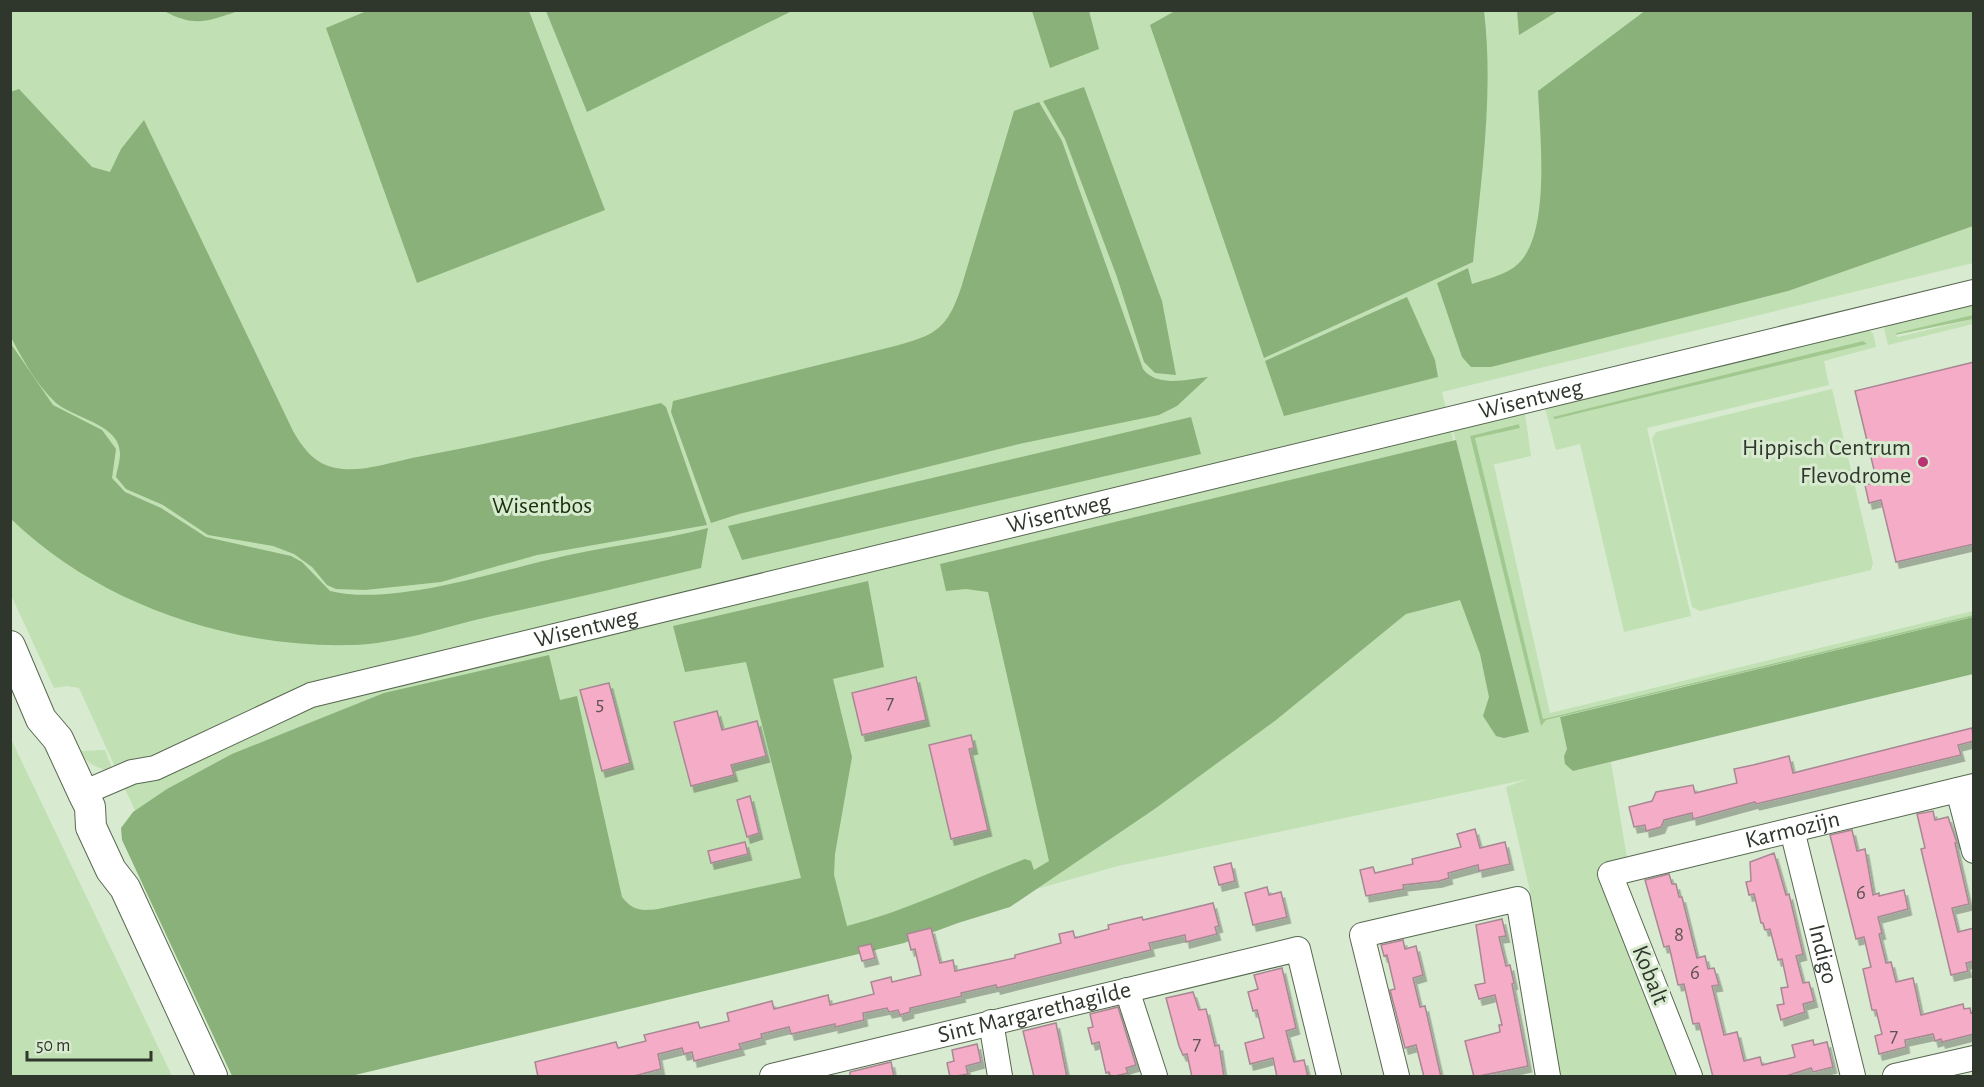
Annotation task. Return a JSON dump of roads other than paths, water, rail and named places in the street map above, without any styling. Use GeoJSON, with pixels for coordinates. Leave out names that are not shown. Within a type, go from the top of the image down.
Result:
{"type":"FeatureCollection","features":[{"type":"Feature","properties":{"kind":"main road"},"geometry":{"type":"LineString","coordinates":[[16,657],[41,719],[58,739],[87,800],[91,827],[111,870],[125,888],[212,1077]]}},
{"type":"Feature","properties":{"kind":"street","name":"Wisentweg"},"geometry":{"type":"LineString","coordinates":[[87,800],[132,772],[155,768],[311,695],[1974,292]]}},
{"type":"Feature","properties":{"kind":"street","name":"Karmozijn"},"geometry":{"type":"LineString","coordinates":[[1610,874],[1966,788]]}},
{"type":"Feature","properties":{"kind":"street"},"geometry":{"type":"LineString","coordinates":[[1966,788],[1974,851]]}},
{"type":"Feature","properties":{"kind":"street","name":"Indigo"},"geometry":{"type":"LineString","coordinates":[[1792,830],[1853,1077]]}},
{"type":"Feature","properties":{"kind":"street","name":"Kobalt"},"geometry":{"type":"LineString","coordinates":[[1610,874],[1690,1077]]}},
{"type":"Feature","properties":{"kind":"street"},"geometry":{"type":"LineString","coordinates":[[1397,1077],[1362,935],[1518,899],[1548,1077]]}},
{"type":"Feature","properties":{"kind":"street","name":"Sint Margarethagilde"},"geometry":{"type":"LineString","coordinates":[[772,1077],[829,1070],[991,1022],[1298,949],[1329,1077]]}},
{"type":"Feature","properties":{"kind":"street"},"geometry":{"type":"LineString","coordinates":[[1127,990],[1155,1077]]}},
{"type":"Feature","properties":{"kind":"street"},"geometry":{"type":"LineString","coordinates":[[991,1022],[1000,1077]]}},
{"type":"Feature","properties":{"kind":"street"},"geometry":{"type":"LineString","coordinates":[[1895,1077],[1974,1058]]}},
{"type":"Feature","properties":{"kind":"place","name":"Hippisch Centrum Flevodrome"},"geometry":{"type":"Point","coordinates":[1923,462]}},
{"type":"Feature","properties":{"kind":"park label","name":"Wisentbos"},"geometry":{"type":"Point","coordinates":[542,506]}}]}
